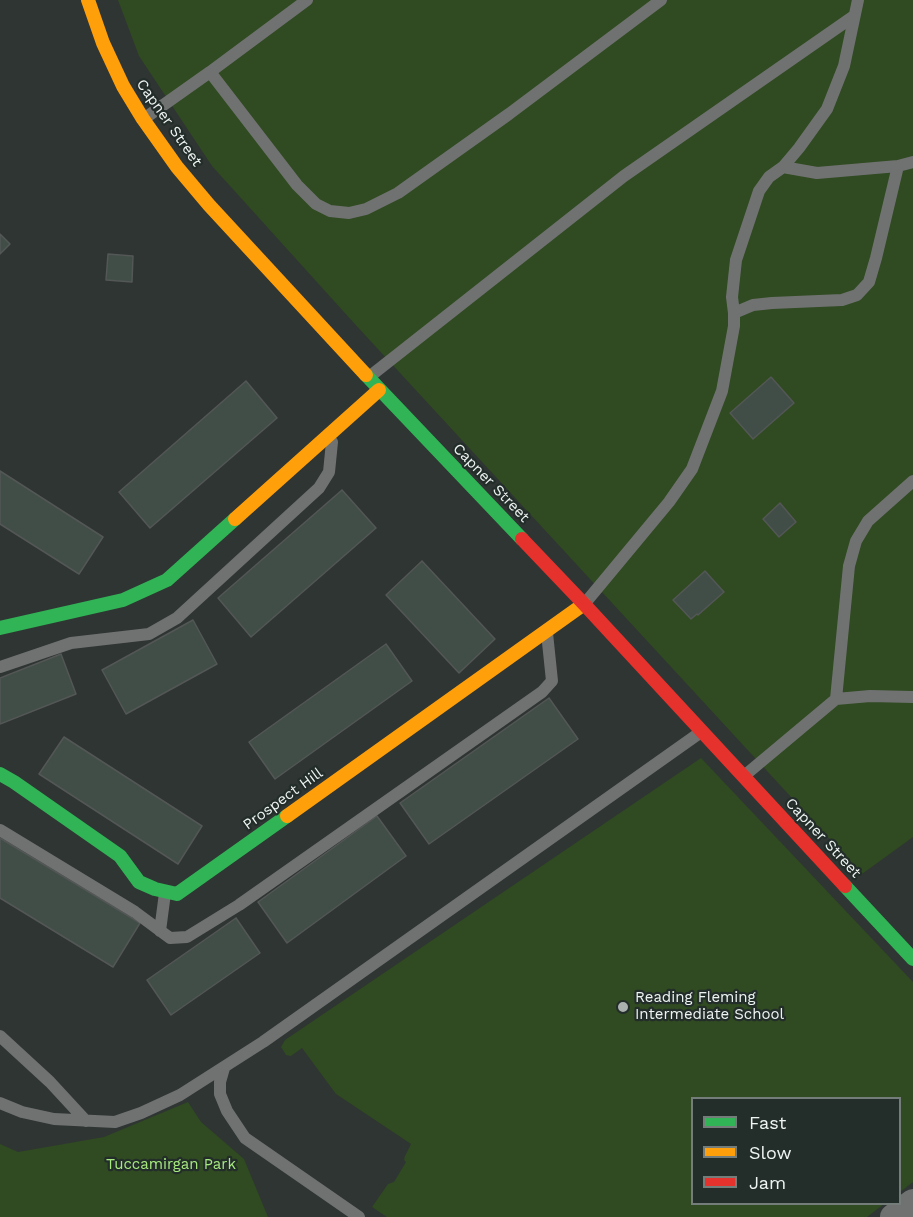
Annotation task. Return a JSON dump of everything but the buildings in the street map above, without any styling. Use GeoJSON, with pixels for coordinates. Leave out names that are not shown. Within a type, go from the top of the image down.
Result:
{"type":"FeatureCollection","features":[{"type":"Feature","properties":{"kind":"street","name":"Capner Street"},"geometry":{"type":"LineString","coordinates":[[88,0],[103,43],[123,86],[177,167],[209,205],[379,390],[584,604],[913,958]]}},
{"type":"Feature","properties":{"kind":"street"},"geometry":{"type":"LineString","coordinates":[[0,628],[123,600],[167,580],[379,390]]}},
{"type":"Feature","properties":{"kind":"street","name":"Prospect Hill"},"geometry":{"type":"LineString","coordinates":[[165,891],[177,894],[187,888],[584,604]]}},
{"type":"Feature","properties":{"kind":"street"},"geometry":{"type":"LineString","coordinates":[[0,774],[120,856],[140,882],[165,891]]}},
{"type":"Feature","properties":{"kind":"street"},"geometry":{"type":"LineString","coordinates":[[893,1217],[913,1202]]}},
{"type":"Feature","properties":{"kind":"lane"},"geometry":{"type":"LineString","coordinates":[[143,119],[307,0]]}},
{"type":"Feature","properties":{"kind":"lane"},"geometry":{"type":"LineString","coordinates":[[210,72],[297,185],[316,204],[330,211],[349,213],[366,209],[398,193],[509,114],[661,0]]}},
{"type":"Feature","properties":{"kind":"lane"},"geometry":{"type":"LineString","coordinates":[[584,604],[669,502],[692,469],[722,392],[734,326],[732,297],[736,260],[759,191],[769,177],[783,166],[799,148],[827,109],[844,66],[858,0]]}},
{"type":"Feature","properties":{"kind":"lane"},"geometry":{"type":"LineString","coordinates":[[368,378],[624,176],[854,16]]}},
{"type":"Feature","properties":{"kind":"lane"},"geometry":{"type":"LineString","coordinates":[[783,166],[817,173],[898,166],[913,162]]}},
{"type":"Feature","properties":{"kind":"lane"},"geometry":{"type":"LineString","coordinates":[[734,313],[753,306],[772,303],[842,300],[857,295],[869,282],[898,166]]}},
{"type":"Feature","properties":{"kind":"lane"},"geometry":{"type":"LineString","coordinates":[[0,667],[71,643],[148,634],[177,618],[319,488],[329,472],[333,431]]}},
{"type":"Feature","properties":{"kind":"lane"},"geometry":{"type":"LineString","coordinates":[[836,699],[849,566],[856,541],[868,521],[913,481]]}},
{"type":"Feature","properties":{"kind":"lane"},"geometry":{"type":"LineString","coordinates":[[0,830],[135,912],[170,938],[187,937],[239,906],[542,692],[552,681],[547,631]]}},
{"type":"Feature","properties":{"kind":"lane"},"geometry":{"type":"LineString","coordinates":[[744,776],[836,699],[870,696],[913,697]]}},
{"type":"Feature","properties":{"kind":"lane"},"geometry":{"type":"LineString","coordinates":[[0,1103],[21,1112],[54,1119],[115,1122],[180,1095],[292,1022],[702,731]]}},
{"type":"Feature","properties":{"kind":"lane"},"geometry":{"type":"LineString","coordinates":[[160,931],[165,891]]}},
{"type":"Feature","properties":{"kind":"lane"},"geometry":{"type":"LineString","coordinates":[[0,1036],[50,1082],[86,1121]]}},
{"type":"Feature","properties":{"kind":"lane"},"geometry":{"type":"LineString","coordinates":[[224,1068],[220,1082],[220,1094],[233,1121],[245,1138],[359,1217]]}},
{"type":"Feature","properties":{"kind":"green space"},"geometry":{"type":"Polygon","coordinates":[[[118,0],[913,0],[913,837],[862,874],[212,166],[139,56],[118,0]]]}},
{"type":"Feature","properties":{"kind":"green space","name":"Reading Fleming Intermediate School"},"geometry":{"type":"Polygon","coordinates":[[[701,758],[913,982],[913,1182],[901,1191],[901,1097],[691,1097],[691,1205],[883,1205],[867,1217],[387,1217],[372,1207],[388,1184],[394,1182],[406,1162],[405,1156],[411,1144],[336,1094],[302,1048],[291,1056],[286,1055],[281,1047],[285,1040],[701,758]]]}},
{"type":"Feature","properties":{"kind":"green space","name":"Tuccamirgan Park"},"geometry":{"type":"Polygon","coordinates":[[[188,1102],[201,1122],[244,1159],[268,1217],[0,1217],[0,1144],[18,1152],[104,1137],[188,1102]]]}},
{"type":"Feature","properties":{"kind":"traffic: fast"},"geometry":{"type":"LineString","coordinates":[[366,375],[522,539]]}},
{"type":"Feature","properties":{"kind":"traffic: fast"},"geometry":{"type":"LineString","coordinates":[[0,628],[123,600],[167,580],[235,519]]}},
{"type":"Feature","properties":{"kind":"traffic: fast"},"geometry":{"type":"LineString","coordinates":[[0,774],[120,856],[139,882],[155,889],[177,894],[287,816]]}},
{"type":"Feature","properties":{"kind":"traffic: fast"},"geometry":{"type":"LineString","coordinates":[[845,886],[913,959]]}},
{"type":"Feature","properties":{"kind":"traffic: slow"},"geometry":{"type":"LineString","coordinates":[[88,0],[103,43],[123,86],[177,167],[209,205],[366,375]]}},
{"type":"Feature","properties":{"kind":"traffic: slow"},"geometry":{"type":"LineString","coordinates":[[235,519],[379,390]]}},
{"type":"Feature","properties":{"kind":"traffic: slow"},"geometry":{"type":"LineString","coordinates":[[287,816],[584,604]]}},
{"type":"Feature","properties":{"kind":"traffic: jam"},"geometry":{"type":"LineString","coordinates":[[522,539],[845,886]]}},
{"type":"Feature","properties":{"kind":"place","name":"Reading Fleming Intermediate School"},"geometry":{"type":"Point","coordinates":[623,1007]}}]}
